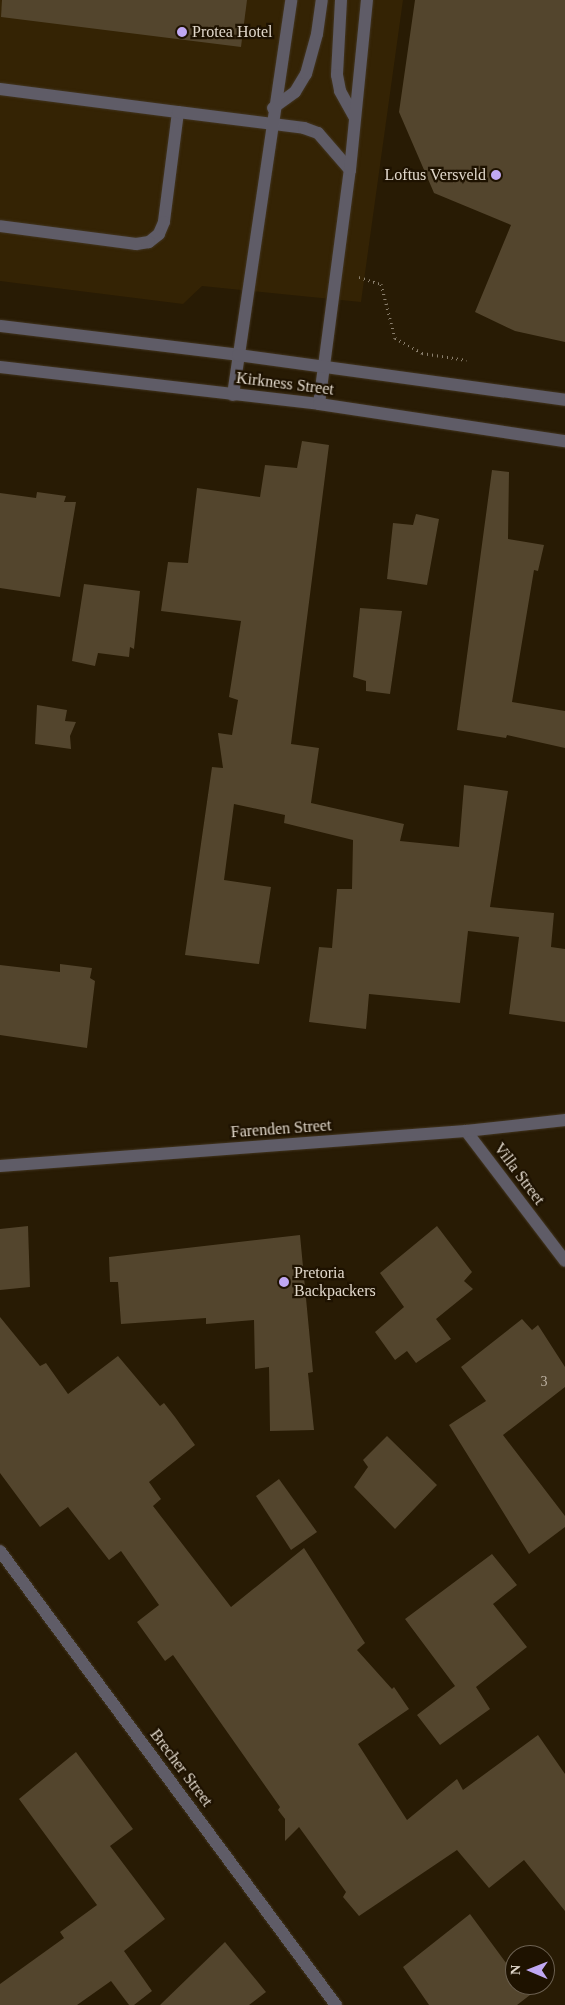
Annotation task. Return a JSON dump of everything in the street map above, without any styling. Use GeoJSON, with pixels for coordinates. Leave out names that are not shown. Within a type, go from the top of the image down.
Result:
{"type":"FeatureCollection","features":[{"type":"Feature","properties":{"kind":"street"},"geometry":{"type":"LineString","coordinates":[[233,395],[273,108],[291,0]]}},
{"type":"Feature","properties":{"kind":"street"},"geometry":{"type":"LineString","coordinates":[[273,108],[295,92],[306,74],[317,34],[322,0]]}},
{"type":"Feature","properties":{"kind":"street"},"geometry":{"type":"LineString","coordinates":[[341,0],[337,76],[340,91],[355,118]]}},
{"type":"Feature","properties":{"kind":"street"},"geometry":{"type":"LineString","coordinates":[[319,404],[350,170],[367,0]]}},
{"type":"Feature","properties":{"kind":"street"},"geometry":{"type":"LineString","coordinates":[[0,89],[271,124],[318,133],[350,170]]}},
{"type":"Feature","properties":{"kind":"street"},"geometry":{"type":"LineString","coordinates":[[0,226],[136,244],[149,242],[159,234],[164,222],[178,112]]}},
{"type":"Feature","properties":{"kind":"street","name":"Kirkness Street"},"geometry":{"type":"LineString","coordinates":[[0,326],[238,354],[565,400]]}},
{"type":"Feature","properties":{"kind":"street","name":"Kirkness Street"},"geometry":{"type":"LineString","coordinates":[[0,367],[319,404],[565,441]]}},
{"type":"Feature","properties":{"kind":"street","name":"Farenden Street"},"geometry":{"type":"LineString","coordinates":[[0,1166],[466,1131],[565,1120]]}},
{"type":"Feature","properties":{"kind":"street","name":"Villa Street"},"geometry":{"type":"LineString","coordinates":[[466,1131],[565,1261]]}},
{"type":"Feature","properties":{"kind":"street","name":"Brecher Street"},"geometry":{"type":"LineString","coordinates":[[0,1551],[336,2005]]}},
{"type":"Feature","properties":{"kind":"path"},"geometry":{"type":"LineString","coordinates":[[337,270],[381,284],[395,338],[422,353],[470,361]]}},
{"type":"Feature","properties":{"kind":"shaded area"},"geometry":{"type":"Polygon","coordinates":[[[0,0],[403,0],[361,302],[202,286],[183,304],[0,281],[0,0]]]}},
{"type":"Feature","properties":{"kind":"building","name":"Protea Hotel"},"geometry":{"type":"Polygon","coordinates":[[[2,0],[247,0],[241,47],[1,17],[2,0]]]}},
{"type":"Feature","properties":{"kind":"building","name":"Loftus Versveld"},"geometry":{"type":"Polygon","coordinates":[[[415,0],[565,0],[565,342],[515,331],[475,312],[511,225],[434,193],[399,112],[415,0]]]}},
{"type":"Feature","properties":{"kind":"building"},"geometry":{"type":"Polygon","coordinates":[[[302,441],[329,445],[291,744],[319,748],[311,803],[404,824],[400,841],[459,847],[464,785],[508,791],[490,907],[554,913],[551,947],[565,949],[565,1022],[509,1014],[519,937],[468,931],[460,1003],[369,994],[366,1029],[309,1022],[319,947],[332,948],[337,889],[352,889],[353,840],[284,823],[285,815],[234,804],[224,880],[271,887],[259,964],[185,955],[212,767],[223,768],[218,733],[232,735],[238,700],[229,697],[241,621],[161,611],[168,562],[188,563],[197,488],[260,497],[265,465],[297,468],[302,441]]]}},
{"type":"Feature","properties":{"kind":"building"},"geometry":{"type":"Polygon","coordinates":[[[492,470],[509,472],[508,539],[544,545],[538,571],[534,570],[512,702],[565,711],[565,748],[507,735],[506,738],[457,730],[492,470]]]}},
{"type":"Feature","properties":{"kind":"building"},"geometry":{"type":"Polygon","coordinates":[[[37,492],[66,496],[64,502],[76,502],[60,597],[0,588],[0,493],[36,498],[37,492]]]}},
{"type":"Feature","properties":{"kind":"building"},"geometry":{"type":"Polygon","coordinates":[[[416,514],[439,519],[427,585],[387,579],[393,523],[413,525],[416,514]]]}},
{"type":"Feature","properties":{"kind":"building"},"geometry":{"type":"Polygon","coordinates":[[[84,584],[140,591],[134,649],[130,647],[129,657],[98,653],[95,666],[72,661],[84,584]]]}},
{"type":"Feature","properties":{"kind":"building"},"geometry":{"type":"Polygon","coordinates":[[[360,608],[402,611],[390,694],[366,691],[366,681],[353,677],[360,608]]]}},
{"type":"Feature","properties":{"kind":"building"},"geometry":{"type":"Polygon","coordinates":[[[37,705],[67,710],[65,721],[76,722],[70,736],[71,749],[35,744],[37,705]]]}},
{"type":"Feature","properties":{"kind":"building"},"geometry":{"type":"Polygon","coordinates":[[[60,964],[92,968],[90,978],[95,981],[87,1048],[0,1035],[0,965],[60,972],[60,964]]]}},
{"type":"Feature","properties":{"kind":"building"},"geometry":{"type":"Polygon","coordinates":[[[28,1226],[30,1287],[0,1290],[0,1229],[28,1226]]]}},
{"type":"Feature","properties":{"kind":"building"},"geometry":{"type":"Polygon","coordinates":[[[437,1226],[472,1272],[464,1281],[473,1289],[436,1319],[451,1339],[416,1363],[407,1351],[395,1360],[375,1332],[404,1307],[380,1273],[437,1226]]]}},
{"type":"Feature","properties":{"kind":"building"},"geometry":{"type":"Polygon","coordinates":[[[300,1235],[313,1372],[308,1373],[314,1430],[270,1431],[269,1367],[255,1369],[254,1320],[206,1324],[206,1318],[121,1324],[118,1282],[110,1282],[109,1257],[300,1235]]]}},
{"type":"Feature","properties":{"kind":"building"},"geometry":{"type":"Polygon","coordinates":[[[0,1317],[40,1366],[46,1363],[68,1394],[118,1356],[160,1406],[164,1403],[195,1445],[149,1482],[161,1499],[153,1506],[231,1607],[304,1548],[365,1643],[357,1650],[392,1689],[394,1687],[409,1709],[358,1744],[407,1820],[457,1779],[463,1790],[538,1735],[565,1774],[565,1911],[524,1860],[489,1888],[457,1850],[359,1916],[343,1897],[346,1892],[299,1827],[285,1841],[285,1819],[278,1810],[280,1807],[173,1655],[165,1661],[137,1622],[159,1605],[121,1551],[109,1560],[68,1507],[40,1527],[0,1473],[0,1317]]]}},
{"type":"Feature","properties":{"kind":"building"},"geometry":{"type":"Polygon","coordinates":[[[522,1319],[532,1330],[538,1325],[565,1367],[565,1387],[503,1435],[565,1516],[565,1527],[529,1554],[449,1425],[486,1401],[461,1367],[522,1319]]]}},
{"type":"Feature","properties":{"kind":"building"},"geometry":{"type":"Polygon","coordinates":[[[387,1436],[437,1485],[395,1529],[354,1487],[368,1467],[363,1460],[387,1436]]]}},
{"type":"Feature","properties":{"kind":"building"},"geometry":{"type":"Polygon","coordinates":[[[279,1479],[317,1532],[291,1550],[256,1496],[279,1479]]]}},
{"type":"Feature","properties":{"kind":"building"},"geometry":{"type":"Polygon","coordinates":[[[492,1554],[517,1585],[493,1604],[527,1647],[476,1687],[490,1709],[440,1745],[417,1715],[455,1686],[405,1619],[492,1554]]]}},
{"type":"Feature","properties":{"kind":"building"},"geometry":{"type":"Polygon","coordinates":[[[76,1752],[133,1829],[110,1846],[165,1919],[124,1951],[152,1991],[134,2005],[129,2005],[111,1981],[77,2005],[0,2005],[0,1984],[64,1938],[60,1932],[97,1905],[19,1799],[76,1752]]]}},
{"type":"Feature","properties":{"kind":"building"},"geometry":{"type":"Polygon","coordinates":[[[470,1914],[505,1961],[505,1995],[530,1995],[517,2005],[429,2005],[403,1967],[470,1914]]]}},
{"type":"Feature","properties":{"kind":"building"},"geometry":{"type":"Polygon","coordinates":[[[225,1942],[266,1992],[249,2005],[160,2005],[225,1942]]]}},
{"type":"Feature","properties":{"kind":"place","name":"Protea Hotel"},"geometry":{"type":"Point","coordinates":[182,32]}},
{"type":"Feature","properties":{"kind":"place","name":"Loftus Versveld"},"geometry":{"type":"Point","coordinates":[496,175]}},
{"type":"Feature","properties":{"kind":"place","name":"Pretoria Backpackers"},"geometry":{"type":"Point","coordinates":[284,1282]}}]}
